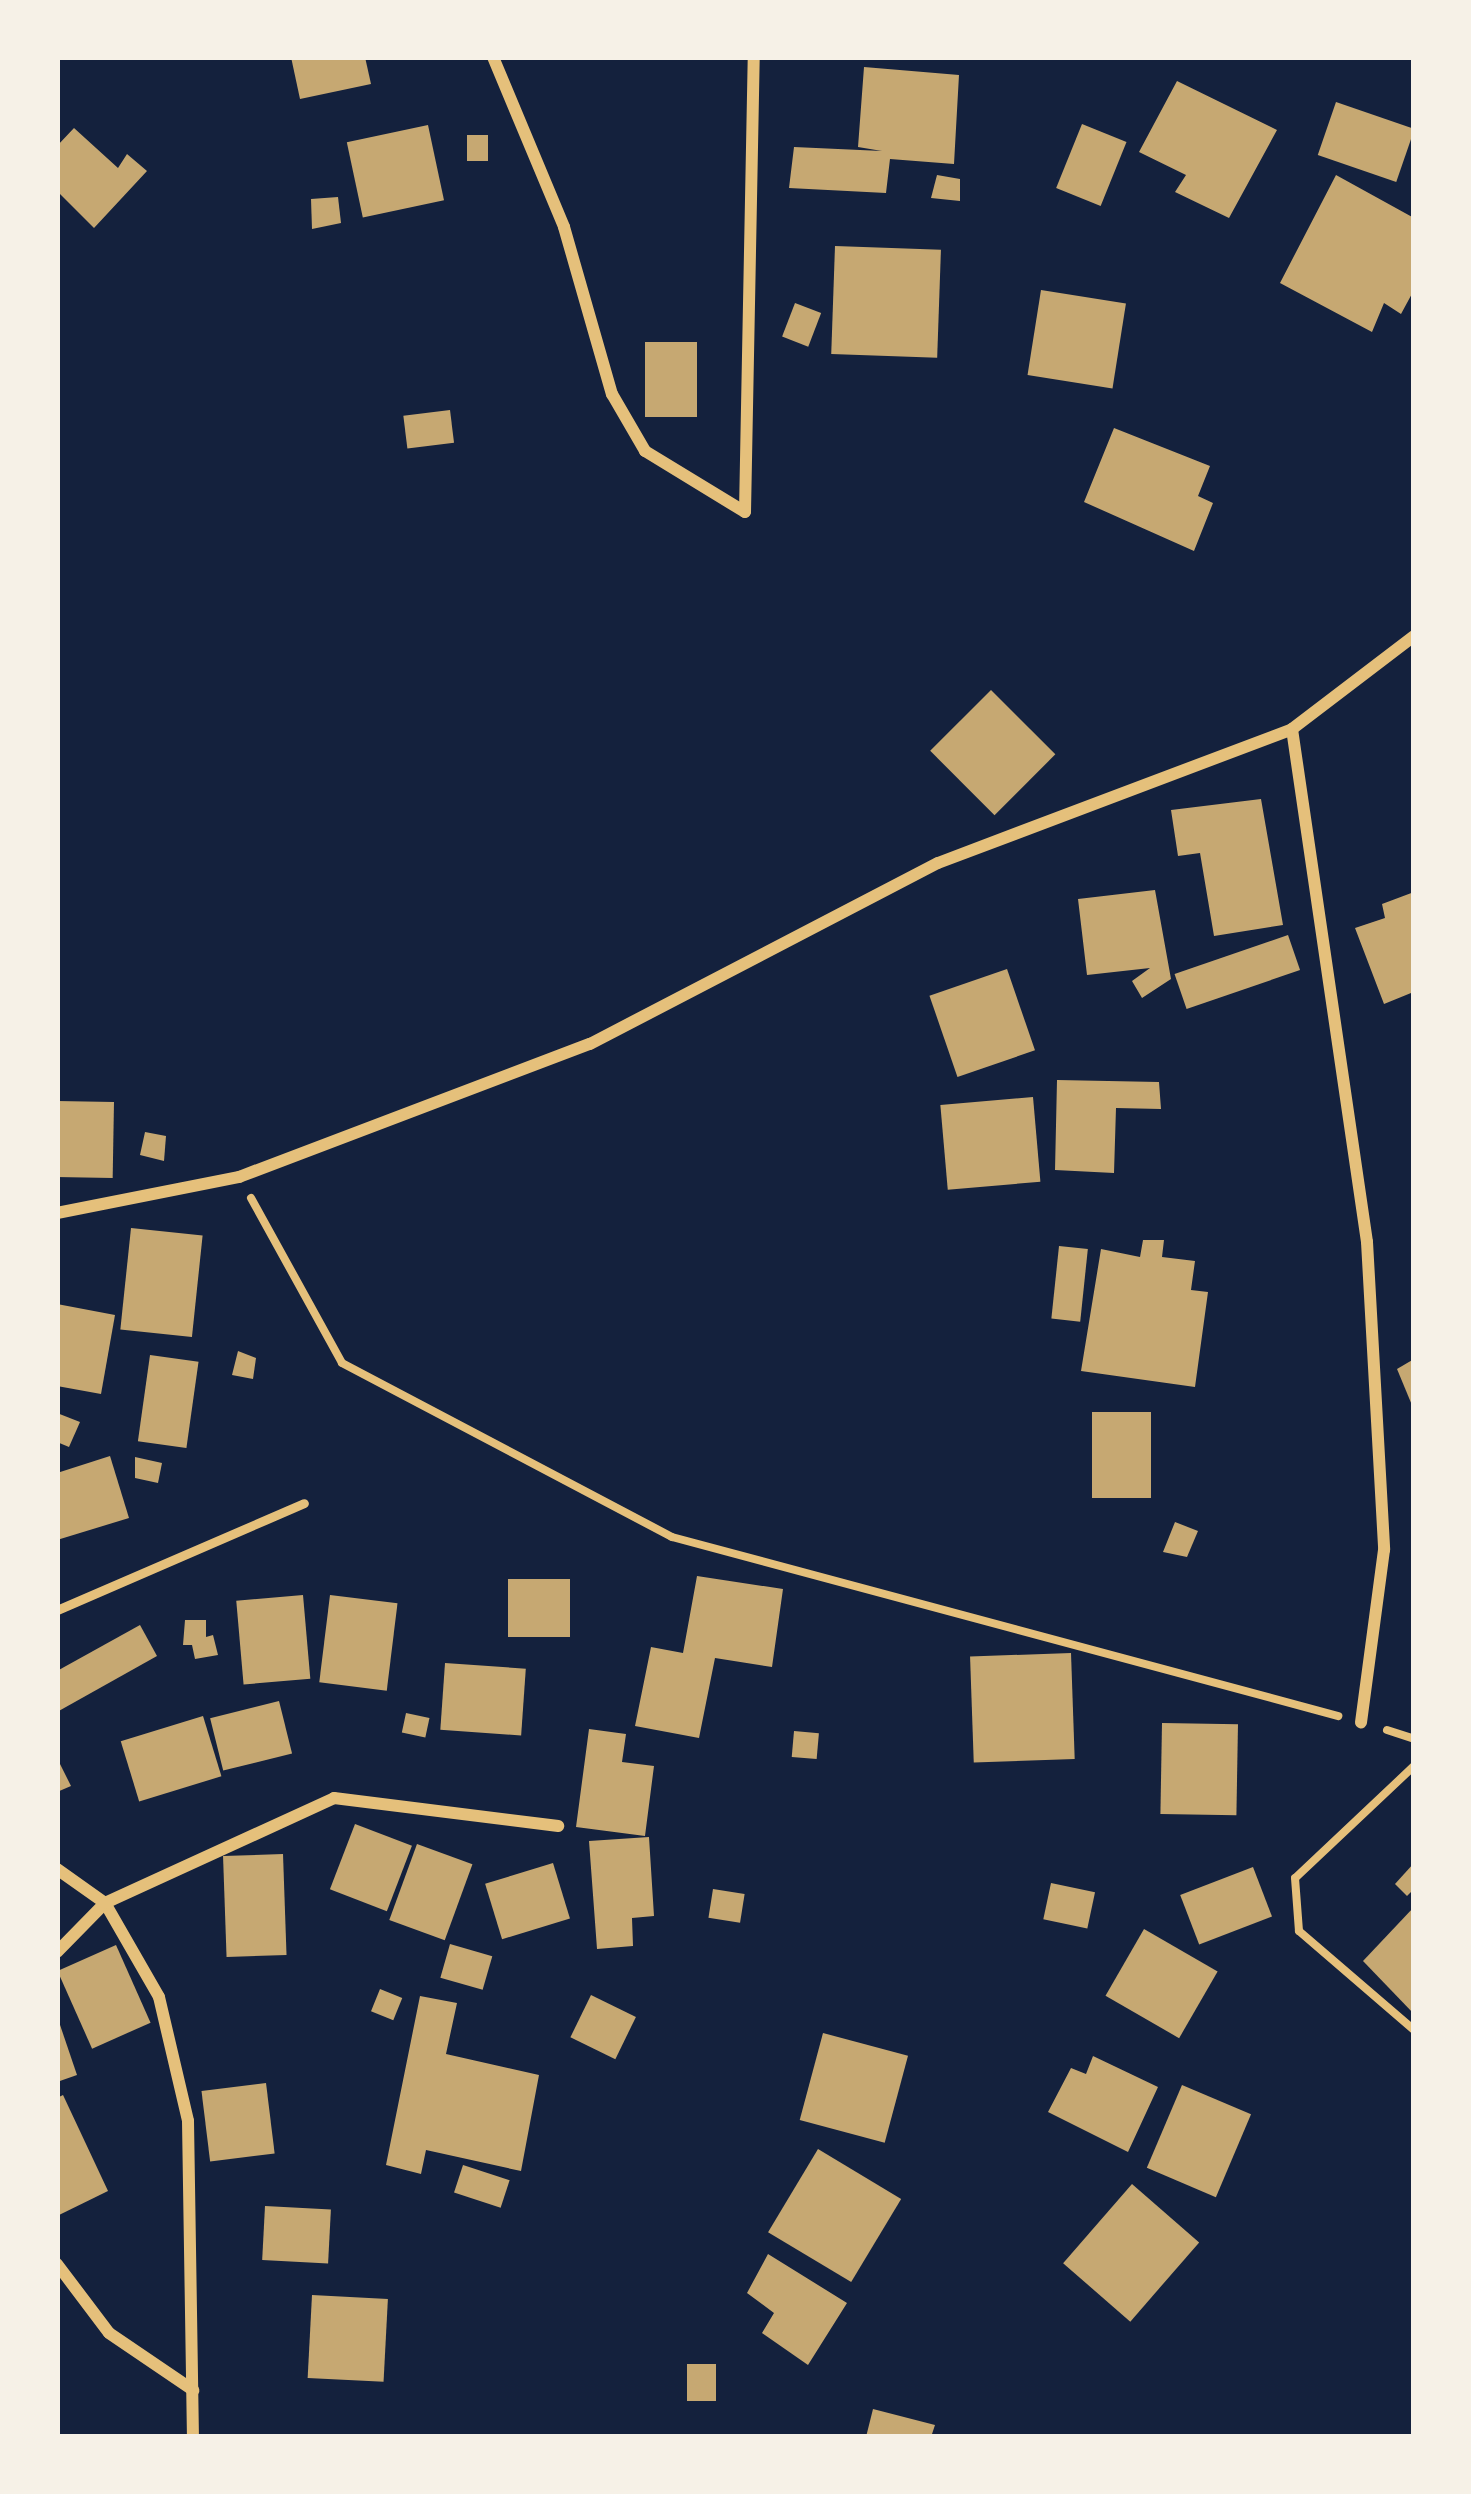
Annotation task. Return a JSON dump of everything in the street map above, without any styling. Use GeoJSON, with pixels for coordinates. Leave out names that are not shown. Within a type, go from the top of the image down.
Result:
{"type":"FeatureCollection","features":[{"type":"Feature","properties":{"kind":"street"},"geometry":{"type":"LineString","coordinates":[[493,57],[564,227],[612,394],[645,451],[745,512],[754,57]]}},
{"type":"Feature","properties":{"kind":"street"},"geometry":{"type":"LineString","coordinates":[[57,1213],[239,1177],[590,1044],[938,863],[1292,729],[1414,636]]}},
{"type":"Feature","properties":{"kind":"street"},"geometry":{"type":"LineString","coordinates":[[1292,729],[1367,1242],[1384,1550],[1360,1722]]}},
{"type":"Feature","properties":{"kind":"street"},"geometry":{"type":"LineString","coordinates":[[57,1952],[105,1903],[334,1798],[558,1826]]}},
{"type":"Feature","properties":{"kind":"street"},"geometry":{"type":"LineString","coordinates":[[57,1869],[105,1903],[159,1997],[188,2121],[193,2437]]}},
{"type":"Feature","properties":{"kind":"street"},"geometry":{"type":"LineString","coordinates":[[57,2264],[109,2333],[193,2390]]}},
{"type":"Feature","properties":{"kind":"lane"},"geometry":{"type":"LineString","coordinates":[[57,1610],[304,1503]]}},
{"type":"Feature","properties":{"kind":"path"},"geometry":{"type":"LineString","coordinates":[[239,1177],[342,1363],[672,1537],[1414,1739]]}},
{"type":"Feature","properties":{"kind":"path"},"geometry":{"type":"LineString","coordinates":[[1414,1766],[1295,1878],[1299,1931],[1414,2030]]}},
{"type":"Feature","properties":{"kind":"building"},"geometry":{"type":"Polygon","coordinates":[[[291,57],[365,57],[371,84],[300,99],[291,57]]]}},
{"type":"Feature","properties":{"kind":"building"},"geometry":{"type":"Polygon","coordinates":[[[864,67],[959,75],[954,164],[890,159],[886,193],[789,188],[794,147],[882,151],[858,147],[864,67]]]}},
{"type":"Feature","properties":{"kind":"building"},"geometry":{"type":"Polygon","coordinates":[[[1177,81],[1277,130],[1229,218],[1175,192],[1186,175],[1139,152],[1177,81]]]}},
{"type":"Feature","properties":{"kind":"building"},"geometry":{"type":"Polygon","coordinates":[[[1336,102],[1414,129],[1396,182],[1318,155],[1336,102]]]}},
{"type":"Feature","properties":{"kind":"building"},"geometry":{"type":"Polygon","coordinates":[[[1082,124],[1127,142],[1101,206],[1056,188],[1082,124]]]}},
{"type":"Feature","properties":{"kind":"building"},"geometry":{"type":"Polygon","coordinates":[[[428,125],[444,200],[363,218],[347,142],[428,125]]]}},
{"type":"Feature","properties":{"kind":"building"},"geometry":{"type":"Polygon","coordinates":[[[74,128],[118,168],[127,154],[147,171],[94,228],[57,191],[57,146],[74,128]]]}},
{"type":"Feature","properties":{"kind":"building"},"geometry":{"type":"Polygon","coordinates":[[[467,135],[488,135],[488,161],[467,161],[467,135]]]}},
{"type":"Feature","properties":{"kind":"building"},"geometry":{"type":"Polygon","coordinates":[[[937,175],[960,179],[960,201],[931,198],[937,175]]]}},
{"type":"Feature","properties":{"kind":"building"},"geometry":{"type":"Polygon","coordinates":[[[1336,175],[1414,218],[1414,290],[1401,314],[1384,303],[1372,332],[1280,283],[1336,175]]]}},
{"type":"Feature","properties":{"kind":"building"},"geometry":{"type":"Polygon","coordinates":[[[338,197],[341,223],[312,229],[311,199],[338,197]]]}},
{"type":"Feature","properties":{"kind":"building"},"geometry":{"type":"Polygon","coordinates":[[[835,246],[941,250],[937,358],[831,354],[835,246]]]}},
{"type":"Feature","properties":{"kind":"building"},"geometry":{"type":"Polygon","coordinates":[[[1041,290],[1126,303],[1112,388],[1028,375],[1041,290]]]}},
{"type":"Feature","properties":{"kind":"building"},"geometry":{"type":"Polygon","coordinates":[[[795,303],[821,313],[808,347],[782,337],[795,303]]]}},
{"type":"Feature","properties":{"kind":"building"},"geometry":{"type":"Polygon","coordinates":[[[645,342],[697,342],[697,417],[645,417],[645,342]]]}},
{"type":"Feature","properties":{"kind":"building"},"geometry":{"type":"Polygon","coordinates":[[[450,410],[454,443],[407,448],[403,416],[450,410]]]}},
{"type":"Feature","properties":{"kind":"building"},"geometry":{"type":"Polygon","coordinates":[[[1114,428],[1210,466],[1198,496],[1213,503],[1194,551],[1084,502],[1114,428]]]}},
{"type":"Feature","properties":{"kind":"building"},"geometry":{"type":"Polygon","coordinates":[[[991,690],[1055,754],[995,815],[930,751],[991,690]]]}},
{"type":"Feature","properties":{"kind":"building"},"geometry":{"type":"Polygon","coordinates":[[[1261,799],[1283,925],[1214,936],[1200,853],[1178,856],[1171,810],[1261,799]]]}},
{"type":"Feature","properties":{"kind":"building"},"geometry":{"type":"Polygon","coordinates":[[[1155,890],[1171,979],[1142,998],[1132,981],[1150,968],[1087,975],[1078,899],[1155,890]]]}},
{"type":"Feature","properties":{"kind":"building"},"geometry":{"type":"Polygon","coordinates":[[[1414,892],[1414,1001],[1411,993],[1384,1004],[1355,928],[1385,918],[1382,904],[1414,892]]]}},
{"type":"Feature","properties":{"kind":"building"},"geometry":{"type":"Polygon","coordinates":[[[1288,935],[1300,970],[1187,1009],[1175,974],[1288,935]]]}},
{"type":"Feature","properties":{"kind":"building"},"geometry":{"type":"Polygon","coordinates":[[[1007,969],[1035,1050],[957,1077],[929,996],[1007,969]]]}},
{"type":"Feature","properties":{"kind":"building"},"geometry":{"type":"Polygon","coordinates":[[[1057,1080],[1159,1082],[1161,1109],[1116,1108],[1114,1173],[1055,1170],[1057,1080]]]}},
{"type":"Feature","properties":{"kind":"building"},"geometry":{"type":"Polygon","coordinates":[[[1033,1097],[1040,1182],[948,1190],[940,1105],[1033,1097]]]}},
{"type":"Feature","properties":{"kind":"building"},"geometry":{"type":"Polygon","coordinates":[[[57,1101],[114,1102],[113,1178],[57,1177],[57,1101]]]}},
{"type":"Feature","properties":{"kind":"building"},"geometry":{"type":"Polygon","coordinates":[[[145,1132],[166,1136],[164,1161],[140,1155],[145,1132]]]}},
{"type":"Feature","properties":{"kind":"building"},"geometry":{"type":"Polygon","coordinates":[[[131,1228],[203,1236],[192,1337],[120,1329],[131,1228]]]}},
{"type":"Feature","properties":{"kind":"building"},"geometry":{"type":"Polygon","coordinates":[[[1143,1240],[1164,1240],[1162,1257],[1195,1261],[1191,1290],[1208,1292],[1195,1387],[1081,1371],[1101,1249],[1140,1257],[1143,1240]]]}},
{"type":"Feature","properties":{"kind":"building"},"geometry":{"type":"Polygon","coordinates":[[[1059,1246],[1088,1249],[1080,1322],[1051,1319],[1059,1246]]]}},
{"type":"Feature","properties":{"kind":"building"},"geometry":{"type":"Polygon","coordinates":[[[57,1304],[115,1315],[101,1394],[57,1386],[57,1304]]]}},
{"type":"Feature","properties":{"kind":"building"},"geometry":{"type":"Polygon","coordinates":[[[238,1351],[256,1358],[253,1379],[232,1375],[238,1351]]]}},
{"type":"Feature","properties":{"kind":"building"},"geometry":{"type":"Polygon","coordinates":[[[150,1355],[199,1362],[186,1448],[138,1441],[150,1355]]]}},
{"type":"Feature","properties":{"kind":"building"},"geometry":{"type":"Polygon","coordinates":[[[1414,1359],[1414,1410],[1397,1369],[1414,1359]]]}},
{"type":"Feature","properties":{"kind":"building"},"geometry":{"type":"Polygon","coordinates":[[[1092,1412],[1151,1412],[1151,1498],[1092,1498],[1092,1412]]]}},
{"type":"Feature","properties":{"kind":"building"},"geometry":{"type":"Polygon","coordinates":[[[57,1413],[80,1422],[69,1447],[57,1442],[57,1413]]]}},
{"type":"Feature","properties":{"kind":"building"},"geometry":{"type":"Polygon","coordinates":[[[110,1456],[129,1518],[57,1540],[57,1473],[110,1456]]]}},
{"type":"Feature","properties":{"kind":"building"},"geometry":{"type":"Polygon","coordinates":[[[135,1457],[162,1463],[158,1483],[135,1478],[135,1457]]]}},
{"type":"Feature","properties":{"kind":"building"},"geometry":{"type":"Polygon","coordinates":[[[1175,1522],[1198,1531],[1187,1557],[1163,1552],[1175,1522]]]}},
{"type":"Feature","properties":{"kind":"building"},"geometry":{"type":"Polygon","coordinates":[[[697,1576],[783,1589],[772,1667],[715,1658],[699,1738],[635,1726],[651,1647],[683,1653],[697,1576]]]}},
{"type":"Feature","properties":{"kind":"building"},"geometry":{"type":"Polygon","coordinates":[[[508,1579],[570,1579],[570,1637],[508,1637],[508,1579]]]}},
{"type":"Feature","properties":{"kind":"building"},"geometry":{"type":"Polygon","coordinates":[[[303,1595],[310,1679],[244,1685],[236,1601],[303,1595]]]}},
{"type":"Feature","properties":{"kind":"building"},"geometry":{"type":"Polygon","coordinates":[[[330,1595],[397,1603],[387,1691],[319,1682],[330,1595]]]}},
{"type":"Feature","properties":{"kind":"building"},"geometry":{"type":"Polygon","coordinates":[[[185,1620],[206,1620],[206,1637],[213,1635],[218,1655],[195,1659],[192,1645],[183,1645],[185,1620]]]}},
{"type":"Feature","properties":{"kind":"building"},"geometry":{"type":"Polygon","coordinates":[[[140,1625],[157,1656],[57,1712],[57,1671],[140,1625]]]}},
{"type":"Feature","properties":{"kind":"building"},"geometry":{"type":"Polygon","coordinates":[[[1071,1653],[1075,1759],[974,1762],[970,1657],[1071,1653]]]}},
{"type":"Feature","properties":{"kind":"building"},"geometry":{"type":"Polygon","coordinates":[[[445,1663],[526,1669],[521,1735],[440,1730],[445,1663]]]}},
{"type":"Feature","properties":{"kind":"building"},"geometry":{"type":"Polygon","coordinates":[[[279,1701],[292,1753],[223,1771],[210,1718],[279,1701]]]}},
{"type":"Feature","properties":{"kind":"building"},"geometry":{"type":"Polygon","coordinates":[[[406,1713],[429,1718],[425,1738],[402,1733],[406,1713]]]}},
{"type":"Feature","properties":{"kind":"building"},"geometry":{"type":"Polygon","coordinates":[[[203,1716],[221,1776],[139,1801],[121,1741],[203,1716]]]}},
{"type":"Feature","properties":{"kind":"building"},"geometry":{"type":"Polygon","coordinates":[[[1162,1723],[1238,1724],[1236,1815],[1160,1814],[1162,1723]]]}},
{"type":"Feature","properties":{"kind":"building"},"geometry":{"type":"Polygon","coordinates":[[[589,1729],[626,1734],[622,1762],[654,1766],[645,1836],[576,1827],[589,1729]]]}},
{"type":"Feature","properties":{"kind":"building"},"geometry":{"type":"Polygon","coordinates":[[[794,1731],[819,1733],[817,1759],[792,1757],[794,1731]]]}},
{"type":"Feature","properties":{"kind":"building"},"geometry":{"type":"Polygon","coordinates":[[[57,1758],[71,1786],[57,1792],[57,1758]]]}},
{"type":"Feature","properties":{"kind":"building"},"geometry":{"type":"Polygon","coordinates":[[[355,1824],[412,1846],[387,1911],[330,1889],[355,1824]]]}},
{"type":"Feature","properties":{"kind":"building"},"geometry":{"type":"Polygon","coordinates":[[[649,1837],[654,1916],[632,1918],[633,1946],[597,1949],[589,1841],[649,1837]]]}},
{"type":"Feature","properties":{"kind":"building"},"geometry":{"type":"Polygon","coordinates":[[[417,1844],[472,1864],[445,1940],[389,1920],[417,1844]]]}},
{"type":"Feature","properties":{"kind":"building"},"geometry":{"type":"Polygon","coordinates":[[[283,1854],[287,1955],[227,1957],[223,1856],[283,1854]]]}},
{"type":"Feature","properties":{"kind":"building"},"geometry":{"type":"Polygon","coordinates":[[[553,1863],[570,1918],[502,1939],[485,1884],[553,1863]]]}},
{"type":"Feature","properties":{"kind":"building"},"geometry":{"type":"Polygon","coordinates":[[[1414,1863],[1414,1889],[1407,1896],[1395,1884],[1414,1863]]]}},
{"type":"Feature","properties":{"kind":"building"},"geometry":{"type":"Polygon","coordinates":[[[1253,1867],[1272,1916],[1199,1944],[1180,1895],[1253,1867]]]}},
{"type":"Feature","properties":{"kind":"building"},"geometry":{"type":"Polygon","coordinates":[[[1051,1883],[1095,1892],[1087,1929],[1043,1919],[1051,1883]]]}},
{"type":"Feature","properties":{"kind":"building"},"geometry":{"type":"Polygon","coordinates":[[[713,1889],[745,1894],[740,1923],[708,1918],[713,1889]]]}},
{"type":"Feature","properties":{"kind":"building"},"geometry":{"type":"Polygon","coordinates":[[[1414,1907],[1414,2014],[1363,1961],[1414,1907]]]}},
{"type":"Feature","properties":{"kind":"building"},"geometry":{"type":"Polygon","coordinates":[[[1144,1929],[1218,1971],[1179,2038],[1106,1996],[1144,1929]]]}},
{"type":"Feature","properties":{"kind":"building"},"geometry":{"type":"Polygon","coordinates":[[[450,1944],[492,1956],[483,1990],[440,1978],[450,1944]]]}},
{"type":"Feature","properties":{"kind":"building"},"geometry":{"type":"Polygon","coordinates":[[[116,1945],[151,2023],[92,2049],[58,1971],[116,1945]]]}},
{"type":"Feature","properties":{"kind":"building"},"geometry":{"type":"Polygon","coordinates":[[[380,1989],[402,1998],[393,2020],[371,2011],[380,1989]]]}},
{"type":"Feature","properties":{"kind":"building"},"geometry":{"type":"Polygon","coordinates":[[[591,1995],[636,2017],[615,2059],[570,2037],[591,1995]]]}},
{"type":"Feature","properties":{"kind":"building"},"geometry":{"type":"Polygon","coordinates":[[[420,1996],[457,2003],[446,2054],[539,2075],[521,2171],[426,2150],[421,2174],[386,2165],[420,1996]]]}},
{"type":"Feature","properties":{"kind":"building"},"geometry":{"type":"Polygon","coordinates":[[[57,2016],[77,2075],[57,2082],[57,2016]]]}},
{"type":"Feature","properties":{"kind":"building"},"geometry":{"type":"Polygon","coordinates":[[[823,2033],[908,2056],[885,2143],[800,2120],[823,2033]]]}},
{"type":"Feature","properties":{"kind":"building"},"geometry":{"type":"Polygon","coordinates":[[[1093,2056],[1158,2087],[1128,2152],[1048,2112],[1071,2068],[1086,2074],[1093,2056]]]}},
{"type":"Feature","properties":{"kind":"building"},"geometry":{"type":"Polygon","coordinates":[[[266,2083],[275,2153],[210,2161],[201,2091],[266,2083]]]}},
{"type":"Feature","properties":{"kind":"building"},"geometry":{"type":"Polygon","coordinates":[[[1182,2085],[1251,2114],[1216,2197],[1147,2168],[1182,2085]]]}},
{"type":"Feature","properties":{"kind":"building"},"geometry":{"type":"Polygon","coordinates":[[[63,2095],[108,2191],[57,2216],[57,2098],[63,2095]]]}},
{"type":"Feature","properties":{"kind":"building"},"geometry":{"type":"Polygon","coordinates":[[[818,2149],[901,2199],[851,2282],[768,2232],[818,2149]]]}},
{"type":"Feature","properties":{"kind":"building"},"geometry":{"type":"Polygon","coordinates":[[[463,2165],[510,2180],[501,2208],[454,2193],[463,2165]]]}},
{"type":"Feature","properties":{"kind":"building"},"geometry":{"type":"Polygon","coordinates":[[[1132,2184],[1199,2242],[1130,2322],[1063,2263],[1132,2184]]]}},
{"type":"Feature","properties":{"kind":"building"},"geometry":{"type":"Polygon","coordinates":[[[265,2206],[331,2209],[328,2263],[262,2260],[265,2206]]]}},
{"type":"Feature","properties":{"kind":"building"},"geometry":{"type":"Polygon","coordinates":[[[768,2254],[847,2303],[808,2365],[762,2333],[774,2313],[747,2293],[768,2254]]]}},
{"type":"Feature","properties":{"kind":"building"},"geometry":{"type":"Polygon","coordinates":[[[312,2295],[388,2299],[384,2382],[308,2378],[312,2295]]]}},
{"type":"Feature","properties":{"kind":"building"},"geometry":{"type":"Polygon","coordinates":[[[687,2364],[716,2364],[716,2401],[687,2401],[687,2364]]]}},
{"type":"Feature","properties":{"kind":"building"},"geometry":{"type":"Polygon","coordinates":[[[873,2409],[935,2425],[931,2437],[866,2437],[873,2409]]]}}]}
